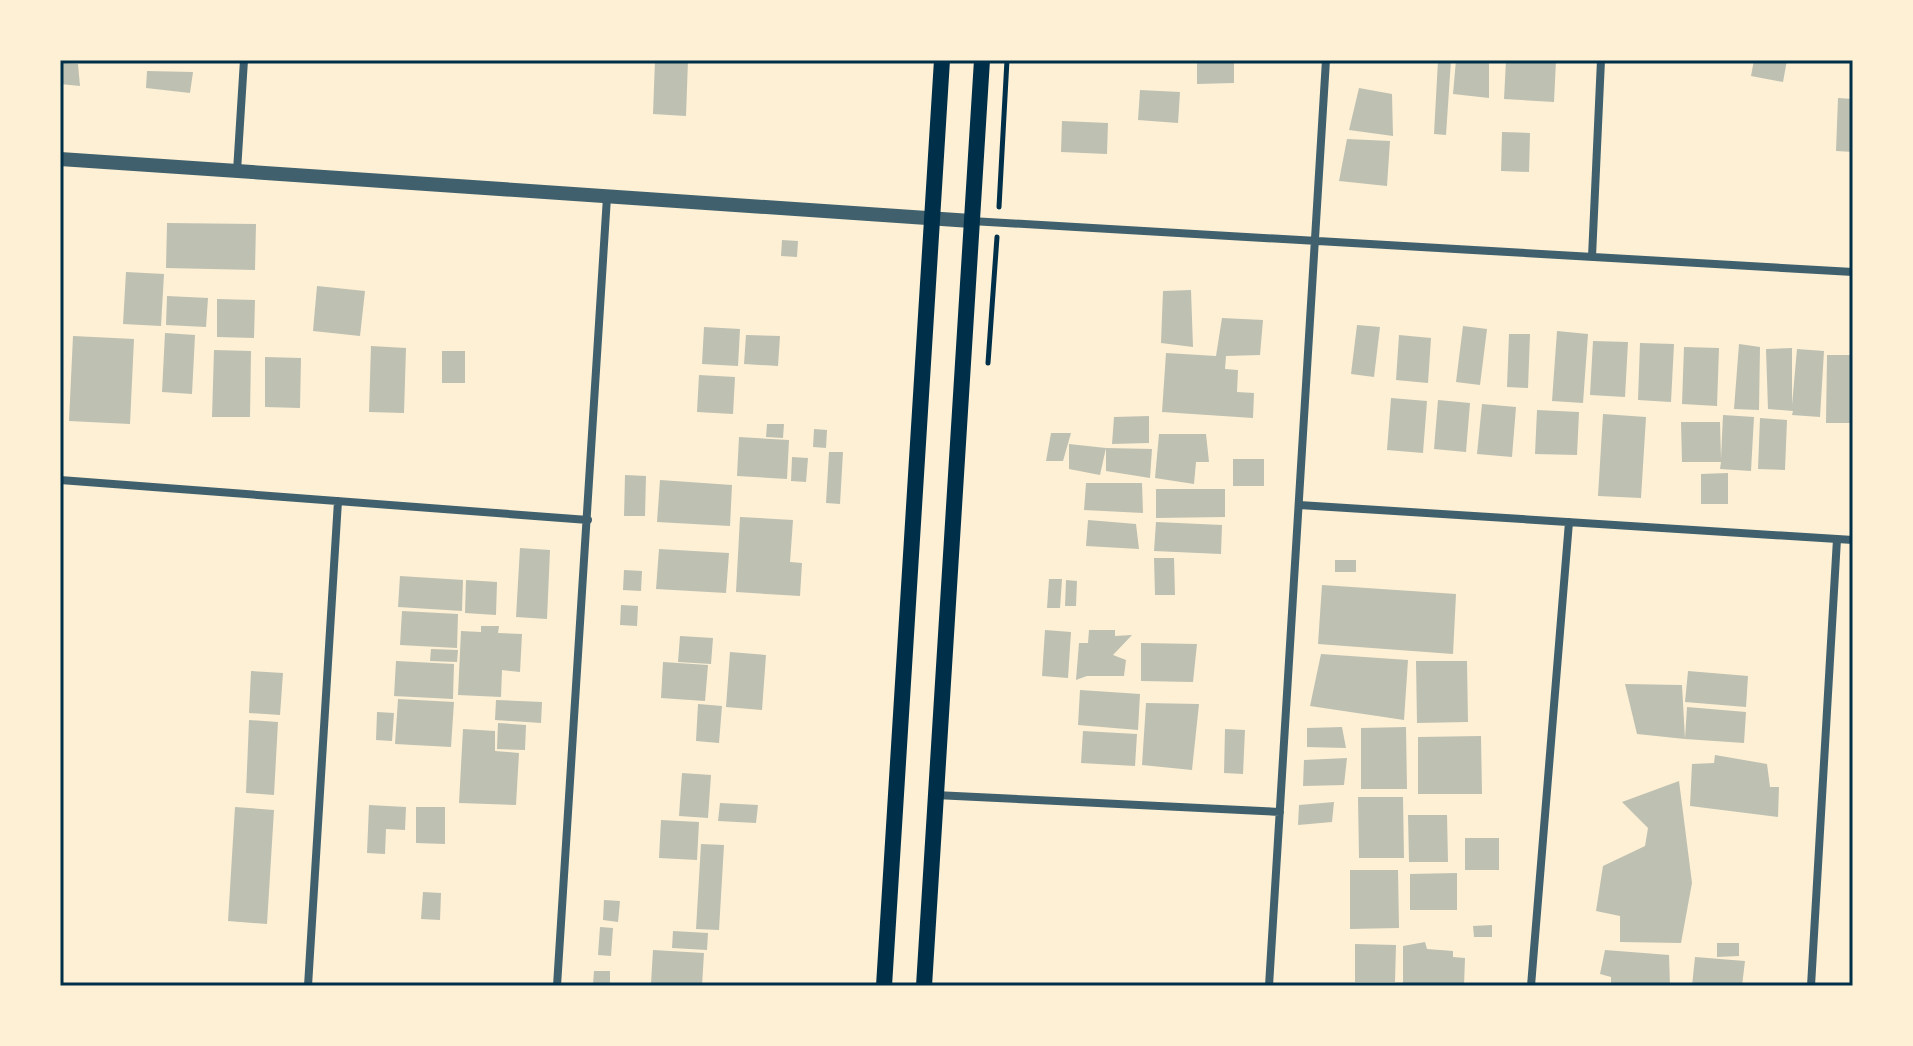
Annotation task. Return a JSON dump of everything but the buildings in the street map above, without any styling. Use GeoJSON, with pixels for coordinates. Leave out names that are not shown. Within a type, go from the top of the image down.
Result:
{"type":"FeatureCollection","features":[{"type":"Feature","properties":{"kind":"main road"},"geometry":{"type":"LineString","coordinates":[[884,986],[942,60]]}},
{"type":"Feature","properties":{"kind":"main road"},"geometry":{"type":"LineString","coordinates":[[924,986],[982,60]]}},
{"type":"Feature","properties":{"kind":"street"},"geometry":{"type":"LineString","coordinates":[[237,171],[244,60]]}},
{"type":"Feature","properties":{"kind":"street"},"geometry":{"type":"LineString","coordinates":[[1269,986],[1326,60]]}},
{"type":"Feature","properties":{"kind":"street"},"geometry":{"type":"LineString","coordinates":[[1592,257],[1601,60]]}},
{"type":"Feature","properties":{"kind":"street"},"geometry":{"type":"LineString","coordinates":[[60,159],[932,219],[1853,272]]}},
{"type":"Feature","properties":{"kind":"street"},"geometry":{"type":"LineString","coordinates":[[557,986],[607,197]]}},
{"type":"Feature","properties":{"kind":"street"},"geometry":{"type":"LineString","coordinates":[[60,480],[588,520]]}},
{"type":"Feature","properties":{"kind":"street"},"geometry":{"type":"LineString","coordinates":[[308,986],[338,501]]}},
{"type":"Feature","properties":{"kind":"street"},"geometry":{"type":"LineString","coordinates":[[1299,505],[1853,540]]}},
{"type":"Feature","properties":{"kind":"street"},"geometry":{"type":"LineString","coordinates":[[1531,986],[1569,522]]}},
{"type":"Feature","properties":{"kind":"street"},"geometry":{"type":"LineString","coordinates":[[1811,986],[1837,539]]}},
{"type":"Feature","properties":{"kind":"street"},"geometry":{"type":"LineString","coordinates":[[935,795],[1280,812]]}}]}
